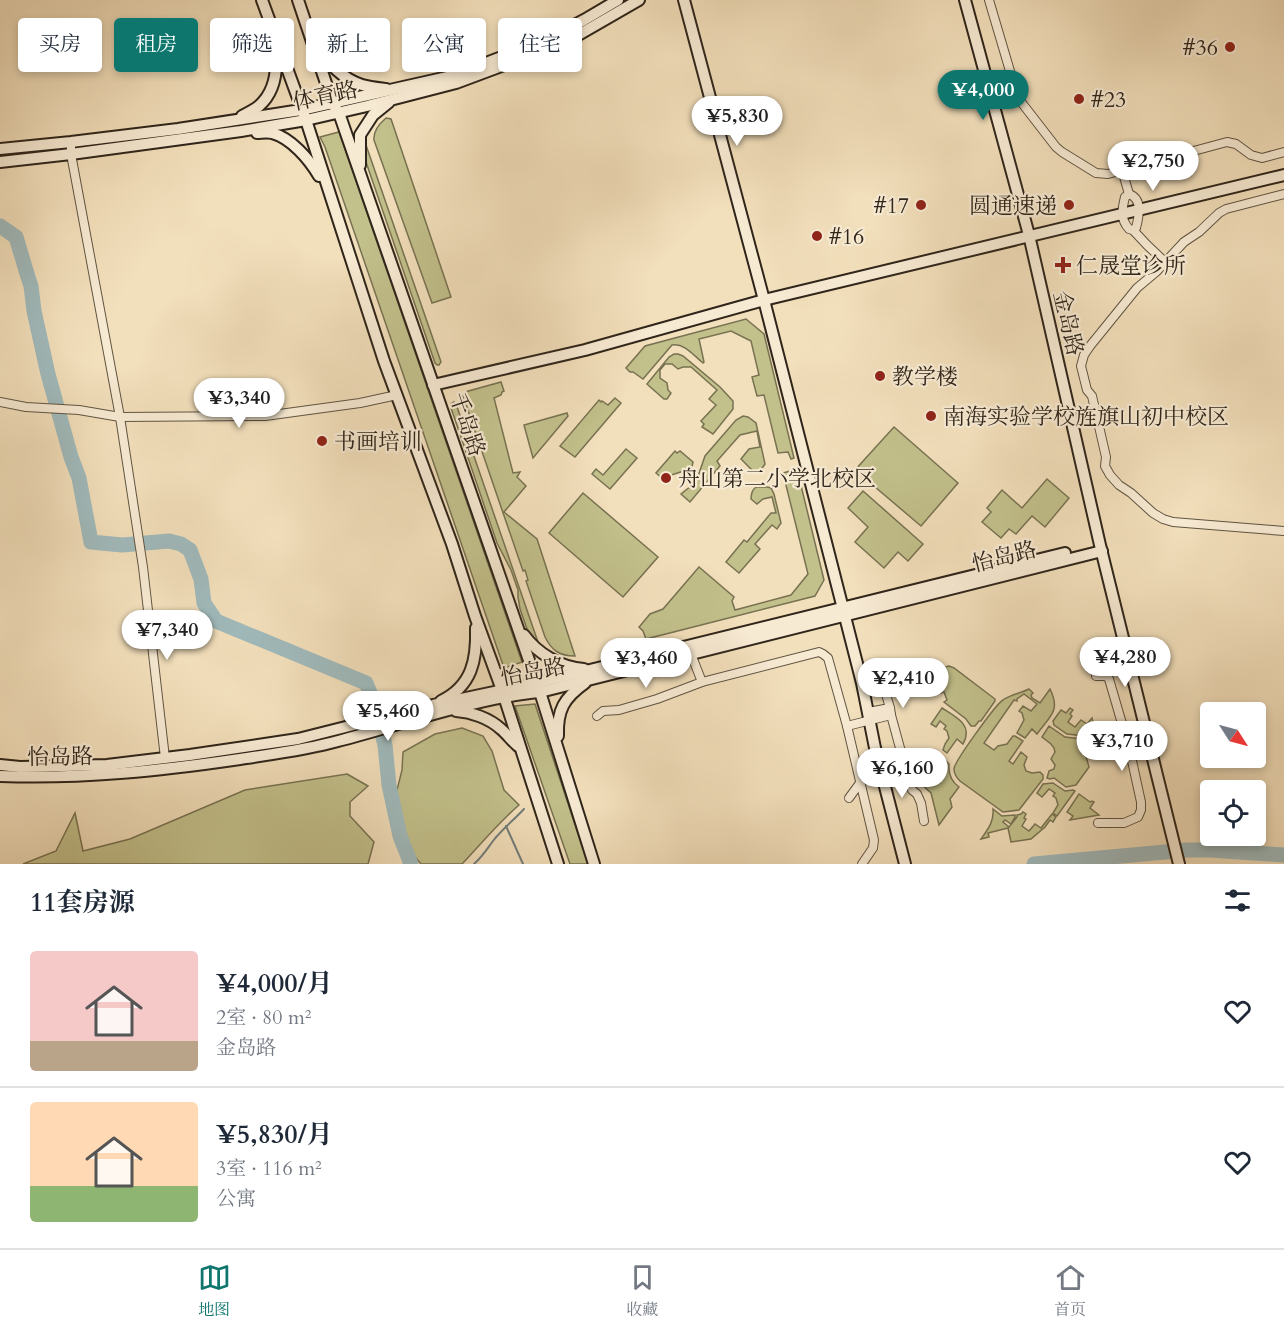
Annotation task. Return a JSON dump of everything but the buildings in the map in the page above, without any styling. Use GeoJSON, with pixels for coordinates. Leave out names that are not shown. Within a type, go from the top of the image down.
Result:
{"type":"FeatureCollection","features":[{"type":"Feature","properties":{"kind":"street"},"geometry":{"type":"LineString","coordinates":[[262,0],[269,18]]}},
{"type":"Feature","properties":{"kind":"street","name":"千岛路"},"geometry":{"type":"LineString","coordinates":[[298,0],[306,22]]}},
{"type":"Feature","properties":{"kind":"street","name":"体育路"},"geometry":{"type":"LineString","coordinates":[[391,95],[452,76],[507,55],[567,29],[618,0]]}},
{"type":"Feature","properties":{"kind":"street","name":"体育路"},"geometry":{"type":"LineString","coordinates":[[0,149],[71,148],[212,135],[391,95],[456,83],[580,34],[639,0]]}},
{"type":"Feature","properties":{"kind":"street"},"geometry":{"type":"LineString","coordinates":[[684,0],[764,300],[905,864]]}},
{"type":"Feature","properties":{"kind":"street","name":"金岛路"},"geometry":{"type":"LineString","coordinates":[[964,0],[1029,236],[1101,548],[1179,864]]}},
{"type":"Feature","properties":{"kind":"street"},"geometry":{"type":"LineString","coordinates":[[989,0],[1018,98],[1056,147],[1096,173],[1107,174],[1227,142],[1236,144],[1251,155],[1262,158],[1284,152]]}},
{"type":"Feature","properties":{"kind":"street"},"geometry":{"type":"LineString","coordinates":[[237,120],[258,108],[267,97],[274,85],[276,72]]}},
{"type":"Feature","properties":{"kind":"street"},"geometry":{"type":"LineString","coordinates":[[288,72],[384,361],[452,544],[503,693],[558,864]]}},
{"type":"Feature","properties":{"kind":"street","name":"千岛路"},"geometry":{"type":"LineString","coordinates":[[323,72],[539,687],[594,864]]}},
{"type":"Feature","properties":{"kind":"street"},"geometry":{"type":"LineString","coordinates":[[338,72],[350,81],[391,95],[373,115],[360,135],[360,174]]}},
{"type":"Feature","properties":{"kind":"street","name":"体育路"},"geometry":{"type":"LineString","coordinates":[[0,162],[178,129],[237,120],[303,115]]}},
{"type":"Feature","properties":{"kind":"street"},"geometry":{"type":"LineString","coordinates":[[212,135],[270,133],[279,136],[289,142],[314,166],[329,192]]}},
{"type":"Feature","properties":{"kind":"street"},"geometry":{"type":"LineString","coordinates":[[71,148],[120,417],[143,567],[165,758]]}},
{"type":"Feature","properties":{"kind":"street"},"geometry":{"type":"LineString","coordinates":[[1122,170],[1129,194],[1138,201],[1136,228],[1133,230]]}},
{"type":"Feature","properties":{"kind":"street"},"geometry":{"type":"LineString","coordinates":[[433,385],[585,350],[764,300],[1284,175]]}},
{"type":"Feature","properties":{"kind":"street"},"geometry":{"type":"LineString","coordinates":[[1129,194],[1125,197],[1123,222],[1165,262]]}},
{"type":"Feature","properties":{"kind":"street"},"geometry":{"type":"LineString","coordinates":[[1284,194],[1226,209],[1184,242],[1156,272],[1137,288],[1112,318],[1084,355],[1081,366],[1087,390],[1092,396],[1106,457],[1105,466],[1119,485],[1153,513],[1173,522],[1284,531]]}},
{"type":"Feature","properties":{"kind":"street"},"geometry":{"type":"LineString","coordinates":[[0,402],[120,417],[265,416],[360,403],[397,395]]}},
{"type":"Feature","properties":{"kind":"street"},"geometry":{"type":"LineString","coordinates":[[559,751],[558,723],[564,703],[568,696],[590,675],[1101,548]]}},
{"type":"Feature","properties":{"kind":"street","name":"怡岛路"},"geometry":{"type":"LineString","coordinates":[[0,776],[70,777],[169,769],[337,742],[401,718],[449,710],[503,693],[691,654],[843,613]]}},
{"type":"Feature","properties":{"kind":"street"},"geometry":{"type":"LineString","coordinates":[[0,765],[20,767],[107,765],[298,740],[359,723],[401,718],[446,698],[465,682],[475,661],[475,616]]}},
{"type":"Feature","properties":{"kind":"street"},"geometry":{"type":"LineString","coordinates":[[518,628],[535,648],[554,661],[590,675]]}},
{"type":"Feature","properties":{"kind":"street"},"geometry":{"type":"LineString","coordinates":[[597,716],[603,711],[619,710],[657,699],[702,682],[819,652],[823,654],[828,658],[847,726],[874,840],[873,848],[862,864]]}},
{"type":"Feature","properties":{"kind":"street"},"geometry":{"type":"LineString","coordinates":[[691,654],[702,682]]}},
{"type":"Feature","properties":{"kind":"street"},"geometry":{"type":"LineString","coordinates":[[1096,676],[1106,676],[1109,679],[1123,727],[1132,738]]}},
{"type":"Feature","properties":{"kind":"street"},"geometry":{"type":"LineString","coordinates":[[893,688],[886,694],[906,770],[912,790],[917,794],[921,803],[924,821]]}},
{"type":"Feature","properties":{"kind":"street"},"geometry":{"type":"LineString","coordinates":[[433,705],[503,693]]}},
{"type":"Feature","properties":{"kind":"street"},"geometry":{"type":"LineString","coordinates":[[449,710],[483,717],[500,728],[520,748]]}},
{"type":"Feature","properties":{"kind":"street"},"geometry":{"type":"LineString","coordinates":[[847,726],[869,716],[891,712]]}},
{"type":"Feature","properties":{"kind":"street"},"geometry":{"type":"LineString","coordinates":[[1132,738],[1148,736]]}},
{"type":"Feature","properties":{"kind":"street"},"geometry":{"type":"LineString","coordinates":[[1098,823],[1124,823],[1138,816],[1141,810],[1142,802],[1129,747],[1132,738]]}},
{"type":"Feature","properties":{"kind":"street"},"geometry":{"type":"LineString","coordinates":[[906,770],[916,773]]}},
{"type":"Feature","properties":{"kind":"street"},"geometry":{"type":"LineString","coordinates":[[849,798],[860,783]]}},
{"type":"Feature","properties":{"kind":"shaded area"},"geometry":{"type":"Polygon","coordinates":[[[386,118],[391,119],[451,297],[432,303],[374,140],[377,128],[386,118]]]}},
{"type":"Feature","properties":{"kind":"shaded area"},"geometry":{"type":"Polygon","coordinates":[[[339,132],[522,662],[504,668],[320,137],[339,132]]]}},
{"type":"Feature","properties":{"kind":"shaded area"},"geometry":{"type":"Polygon","coordinates":[[[367,148],[441,362],[439,365],[435,363],[366,162],[367,148]]]}},
{"type":"Feature","properties":{"kind":"shaded area"},"geometry":{"type":"Polygon","coordinates":[[[746,319],[764,334],[794,458],[791,459],[788,452],[778,453],[764,395],[757,396],[752,377],[759,375],[751,341],[731,331],[699,339],[703,363],[685,348],[672,345],[643,379],[626,368],[645,346],[746,319]]]}},
{"type":"Feature","properties":{"kind":"shaded area"},"geometry":{"type":"Polygon","coordinates":[[[674,354],[683,356],[733,401],[733,409],[713,434],[702,427],[704,424],[701,421],[716,405],[709,399],[717,390],[691,367],[678,369],[672,364],[665,364],[660,370],[660,378],[667,383],[671,393],[667,399],[647,384],[669,357],[674,354]]]}},
{"type":"Feature","properties":{"kind":"shaded area"},"geometry":{"type":"Polygon","coordinates":[[[501,382],[504,391],[494,398],[513,473],[520,472],[517,477],[526,486],[504,512],[537,539],[575,656],[557,652],[545,637],[526,581],[528,580],[525,570],[523,571],[463,396],[465,392],[501,382]]]}},
{"type":"Feature","properties":{"kind":"shaded area"},"geometry":{"type":"Polygon","coordinates":[[[615,398],[621,403],[575,457],[560,446],[599,400],[608,405],[615,398]]]}},
{"type":"Feature","properties":{"kind":"shaded area"},"geometry":{"type":"Polygon","coordinates":[[[454,402],[539,645],[528,632],[520,609],[518,590],[497,543],[451,408],[454,402]]]}},
{"type":"Feature","properties":{"kind":"shaded area"},"geometry":{"type":"Polygon","coordinates":[[[567,413],[568,416],[533,458],[524,425],[567,413]]]}},
{"type":"Feature","properties":{"kind":"shaded area"},"geometry":{"type":"Polygon","coordinates":[[[743,416],[756,423],[765,464],[756,472],[741,459],[749,449],[760,447],[757,431],[740,435],[717,461],[720,466],[690,502],[681,494],[696,482],[705,456],[736,420],[743,416]]]}},
{"type":"Feature","properties":{"kind":"shaded area"},"geometry":{"type":"Polygon","coordinates":[[[894,427],[958,483],[921,526],[855,470],[894,427]]]}},
{"type":"Feature","properties":{"kind":"shaded area"},"geometry":{"type":"Polygon","coordinates":[[[626,449],[637,458],[610,489],[592,474],[596,469],[603,475],[626,449]]]}},
{"type":"Feature","properties":{"kind":"shaded area"},"geometry":{"type":"Polygon","coordinates":[[[675,451],[677,453],[680,451],[693,462],[692,467],[662,478],[656,473],[675,451]]]}},
{"type":"Feature","properties":{"kind":"shaded area"},"geometry":{"type":"Polygon","coordinates":[[[797,469],[824,580],[815,596],[646,639],[639,627],[650,614],[663,609],[699,567],[734,597],[732,601],[735,610],[791,595],[808,574],[783,473],[797,469]]]}},
{"type":"Feature","properties":{"kind":"shaded area"},"geometry":{"type":"Polygon","coordinates":[[[1047,479],[1069,498],[1045,527],[1032,516],[1016,534],[1009,529],[1001,538],[982,522],[991,512],[987,508],[1002,490],[1022,508],[1047,479]]]}},
{"type":"Feature","properties":{"kind":"shaded area"},"geometry":{"type":"Polygon","coordinates":[[[756,487],[771,488],[781,523],[777,529],[772,525],[755,544],[760,549],[739,573],[726,562],[744,540],[747,542],[771,513],[776,513],[772,497],[763,499],[757,504],[751,499],[756,487]]]}},
{"type":"Feature","properties":{"kind":"shaded area"},"geometry":{"type":"Polygon","coordinates":[[[863,491],[923,544],[908,561],[898,552],[884,568],[855,542],[868,527],[848,508],[863,491]]]}},
{"type":"Feature","properties":{"kind":"shaded area"},"geometry":{"type":"Polygon","coordinates":[[[583,493],[658,557],[623,597],[549,533],[583,493]]]}},
{"type":"Feature","properties":{"kind":"shaded area"},"geometry":{"type":"Polygon","coordinates":[[[949,666],[995,699],[981,721],[975,726],[971,726],[966,719],[944,702],[947,700],[944,692],[937,694],[934,685],[935,676],[940,670],[949,666]]]}},
{"type":"Feature","properties":{"kind":"shaded area"},"geometry":{"type":"Polygon","coordinates":[[[1029,689],[1033,693],[1032,698],[1040,703],[1050,689],[1053,697],[1054,708],[1050,718],[1037,734],[1032,729],[1025,738],[1017,733],[1024,720],[1019,711],[1023,706],[1031,711],[1037,704],[1024,694],[1017,701],[1014,700],[984,743],[994,750],[998,746],[1007,744],[1015,736],[1023,741],[1009,761],[1013,764],[1021,752],[1027,757],[1024,765],[1026,771],[1040,772],[1043,775],[1043,779],[1019,810],[1003,812],[960,781],[954,769],[968,745],[999,704],[1006,698],[1029,689]]]}},
{"type":"Feature","properties":{"kind":"shaded area"},"geometry":{"type":"Polygon","coordinates":[[[535,704],[588,864],[570,864],[515,706],[535,704]]]}},
{"type":"Feature","properties":{"kind":"shaded area"},"geometry":{"type":"Polygon","coordinates":[[[942,708],[962,722],[966,732],[963,744],[957,739],[947,753],[943,750],[949,738],[944,729],[946,726],[940,721],[936,727],[931,724],[942,708]]]}},
{"type":"Feature","properties":{"kind":"shaded area"},"geometry":{"type":"Polygon","coordinates":[[[1070,708],[1073,710],[1068,722],[1075,727],[1081,720],[1087,724],[1092,718],[1098,741],[1087,744],[1085,736],[1067,734],[1054,725],[1053,721],[1061,710],[1066,713],[1070,708]]]}},
{"type":"Feature","properties":{"kind":"shaded area"},"geometry":{"type":"Polygon","coordinates":[[[1049,726],[1065,737],[1082,739],[1084,746],[1080,747],[1082,753],[1085,753],[1089,767],[1076,785],[1066,787],[1054,778],[1047,778],[1049,771],[1054,769],[1055,765],[1051,759],[1055,752],[1054,748],[1042,737],[1049,726]]]}},
{"type":"Feature","properties":{"kind":"shaded area"},"geometry":{"type":"Polygon","coordinates":[[[462,728],[483,736],[492,751],[504,790],[519,805],[462,864],[421,864],[410,851],[400,818],[397,790],[402,770],[403,752],[435,734],[462,728]]]}},
{"type":"Feature","properties":{"kind":"shaded area"},"geometry":{"type":"Polygon","coordinates":[[[946,761],[949,764],[951,777],[959,787],[950,799],[952,807],[939,825],[931,793],[920,783],[916,787],[915,778],[933,774],[946,761]]]}},
{"type":"Feature","properties":{"kind":"shaded area"},"geometry":{"type":"Polygon","coordinates":[[[347,774],[368,786],[350,802],[350,816],[374,842],[368,864],[23,864],[56,851],[75,813],[83,851],[130,839],[245,790],[347,774]]]}},
{"type":"Feature","properties":{"kind":"shaded area"},"geometry":{"type":"Polygon","coordinates":[[[1053,783],[1065,791],[1075,791],[1057,816],[1053,813],[1058,805],[1053,796],[1055,793],[1049,789],[1042,797],[1037,793],[1043,784],[1053,783]]]}},
{"type":"Feature","properties":{"kind":"shaded area"},"geometry":{"type":"Polygon","coordinates":[[[1079,794],[1090,802],[1094,802],[1090,808],[1099,815],[1070,820],[1073,816],[1067,812],[1079,794]]]}},
{"type":"Feature","properties":{"kind":"shaded area"},"geometry":{"type":"Polygon","coordinates":[[[993,809],[1002,816],[1015,815],[1011,824],[1005,820],[1003,822],[1009,827],[1017,817],[1017,815],[1023,812],[1026,814],[1024,818],[1026,819],[1022,826],[1029,831],[1035,824],[1041,828],[1052,814],[1056,817],[1031,839],[1011,842],[1008,828],[988,833],[989,837],[981,839],[991,822],[993,809]]]}},
{"type":"Feature","properties":{"kind":"waterway"},"geometry":{"type":"LineString","coordinates":[[0,226],[16,237],[31,286],[48,374],[79,478],[91,542],[122,545],[169,541],[181,544],[190,550],[201,579],[204,603],[216,621],[366,683],[385,745],[389,785],[400,836],[411,864]]}},
{"type":"Feature","properties":{"kind":"waterway"},"geometry":{"type":"LineString","coordinates":[[474,864],[500,832],[524,809]]}},
{"type":"Feature","properties":{"kind":"waterway"},"geometry":{"type":"LineString","coordinates":[[506,826],[523,864]]}},
{"type":"Feature","properties":{"kind":"waterway"},"geometry":{"type":"LineString","coordinates":[[1034,864],[1187,850],[1284,855]]}},
{"type":"Feature","properties":{"kind":"place","name":"#36"},"geometry":{"type":"Point","coordinates":[1230,47]}},
{"type":"Feature","properties":{"kind":"place","name":"#23"},"geometry":{"type":"Point","coordinates":[1079,99]}},
{"type":"Feature","properties":{"kind":"place","name":"#17"},"geometry":{"type":"Point","coordinates":[921,205]}},
{"type":"Feature","properties":{"kind":"place","name":"圆通速递"},"geometry":{"type":"Point","coordinates":[1069,205]}},
{"type":"Feature","properties":{"kind":"place","name":"#16"},"geometry":{"type":"Point","coordinates":[817,236]}},
{"type":"Feature","properties":{"kind":"place","name":"仁晟堂诊所"},"geometry":{"type":"Point","coordinates":[1063,265]}},
{"type":"Feature","properties":{"kind":"place","name":"教学楼"},"geometry":{"type":"Point","coordinates":[880,376]}},
{"type":"Feature","properties":{"kind":"place","name":"南海实验学校旌旗山初中校区"},"geometry":{"type":"Point","coordinates":[931,416]}},
{"type":"Feature","properties":{"kind":"place","name":"书画培训"},"geometry":{"type":"Point","coordinates":[322,441]}},
{"type":"Feature","properties":{"kind":"place","name":"舟山第二小学北校区"},"geometry":{"type":"Point","coordinates":[666,478]}}]}
